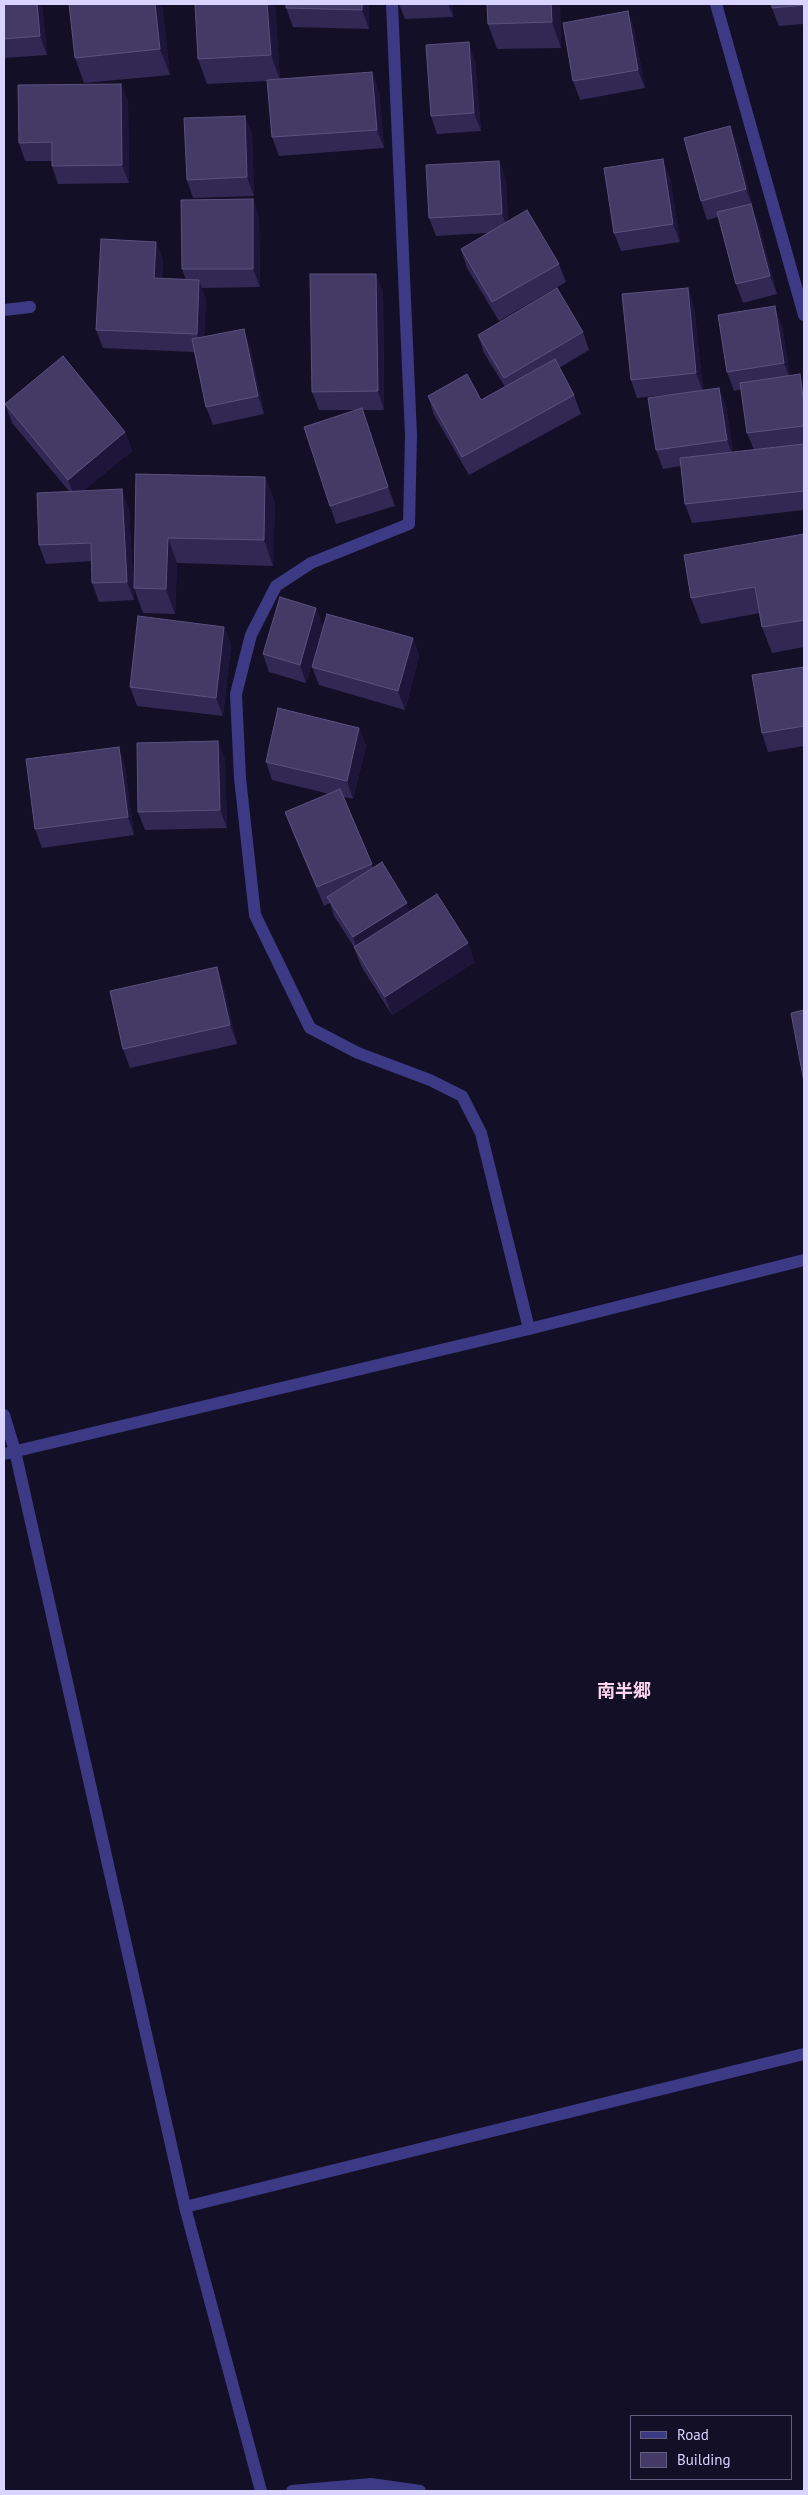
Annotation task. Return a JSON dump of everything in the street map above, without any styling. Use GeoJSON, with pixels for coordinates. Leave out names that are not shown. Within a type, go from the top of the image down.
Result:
{"type":"FeatureCollection","features":[{"type":"Feature","properties":{"kind":"street"},"geometry":{"type":"LineString","coordinates":[[392,4],[411,435],[409,524],[312,564],[276,586],[251,635],[236,694],[240,778],[256,915],[310,1028],[358,1053],[430,1080],[462,1096],[481,1134],[529,1329]]}},
{"type":"Feature","properties":{"kind":"street"},"geometry":{"type":"LineString","coordinates":[[716,4],[804,315]]}},
{"type":"Feature","properties":{"kind":"street"},"geometry":{"type":"LineString","coordinates":[[4,310],[30,307]]}},
{"type":"Feature","properties":{"kind":"street"},"geometry":{"type":"LineString","coordinates":[[10,1452],[529,1329],[804,1260]]}},
{"type":"Feature","properties":{"kind":"street"},"geometry":{"type":"LineString","coordinates":[[4,1415],[10,1452],[185,2207],[261,2491]]}},
{"type":"Feature","properties":{"kind":"street"},"geometry":{"type":"LineString","coordinates":[[185,2207],[804,2054]]}},
{"type":"Feature","properties":{"kind":"street"},"geometry":{"type":"LineString","coordinates":[[292,2491],[371,2484],[420,2491]]}},
{"type":"Feature","properties":{"kind":"building"},"geometry":{"type":"Polygon","coordinates":[[[4,4],[37,4],[40,36],[4,39],[4,4]]]}},
{"type":"Feature","properties":{"kind":"building"},"geometry":{"type":"Polygon","coordinates":[[[69,4],[155,4],[160,49],[75,58],[69,4]]]}},
{"type":"Feature","properties":{"kind":"building"},"geometry":{"type":"Polygon","coordinates":[[[195,4],[267,4],[271,55],[198,59],[195,4]]]}},
{"type":"Feature","properties":{"kind":"building"},"geometry":{"type":"Polygon","coordinates":[[[286,4],[362,4],[362,10],[286,8],[286,4]]]}},
{"type":"Feature","properties":{"kind":"building"},"geometry":{"type":"Polygon","coordinates":[[[487,4],[551,4],[552,22],[488,24],[487,4]]]}},
{"type":"Feature","properties":{"kind":"building"},"geometry":{"type":"Polygon","coordinates":[[[772,4],[804,4],[804,5],[772,8],[772,4]]]}},
{"type":"Feature","properties":{"kind":"building"},"geometry":{"type":"Polygon","coordinates":[[[628,11],[638,70],[573,81],[563,23],[628,11]]]}},
{"type":"Feature","properties":{"kind":"building"},"geometry":{"type":"Polygon","coordinates":[[[469,42],[474,113],[431,116],[426,45],[469,42]]]}},
{"type":"Feature","properties":{"kind":"building"},"geometry":{"type":"Polygon","coordinates":[[[372,72],[377,130],[272,137],[267,80],[372,72]]]}},
{"type":"Feature","properties":{"kind":"building"},"geometry":{"type":"Polygon","coordinates":[[[121,84],[122,165],[52,166],[52,142],[19,143],[18,85],[121,84]]]}},
{"type":"Feature","properties":{"kind":"building"},"geometry":{"type":"Polygon","coordinates":[[[245,116],[247,177],[187,180],[184,118],[245,116]]]}},
{"type":"Feature","properties":{"kind":"building"},"geometry":{"type":"Polygon","coordinates":[[[730,126],[746,189],[701,201],[684,138],[730,126]]]}},
{"type":"Feature","properties":{"kind":"building"},"geometry":{"type":"Polygon","coordinates":[[[663,159],[673,224],[614,233],[604,168],[663,159]]]}},
{"type":"Feature","properties":{"kind":"building"},"geometry":{"type":"Polygon","coordinates":[[[499,161],[502,214],[429,218],[426,165],[499,161]]]}},
{"type":"Feature","properties":{"kind":"building"},"geometry":{"type":"Polygon","coordinates":[[[253,199],[253,269],[182,269],[181,200],[253,199]]]}},
{"type":"Feature","properties":{"kind":"building"},"geometry":{"type":"Polygon","coordinates":[[[751,204],[770,276],[736,284],[717,212],[751,204]]]}},
{"type":"Feature","properties":{"kind":"building"},"geometry":{"type":"Polygon","coordinates":[[[527,210],[559,264],[492,302],[461,249],[527,210]]]}},
{"type":"Feature","properties":{"kind":"building"},"geometry":{"type":"Polygon","coordinates":[[[101,239],[156,242],[154,278],[199,280],[197,334],[96,330],[101,239]]]}},
{"type":"Feature","properties":{"kind":"building"},"geometry":{"type":"Polygon","coordinates":[[[310,274],[376,274],[378,391],[312,392],[310,274]]]}},
{"type":"Feature","properties":{"kind":"building"},"geometry":{"type":"Polygon","coordinates":[[[557,288],[583,332],[504,378],[478,335],[557,288]]]}},
{"type":"Feature","properties":{"kind":"building"},"geometry":{"type":"Polygon","coordinates":[[[688,288],[696,373],[631,380],[622,294],[688,288]]]}},
{"type":"Feature","properties":{"kind":"building"},"geometry":{"type":"Polygon","coordinates":[[[775,306],[784,363],[727,372],[718,315],[775,306]]]}},
{"type":"Feature","properties":{"kind":"building"},"geometry":{"type":"Polygon","coordinates":[[[244,329],[258,396],[206,407],[192,339],[244,329]]]}},
{"type":"Feature","properties":{"kind":"building"},"geometry":{"type":"Polygon","coordinates":[[[63,356],[125,432],[68,480],[5,404],[63,356]]]}},
{"type":"Feature","properties":{"kind":"building"},"geometry":{"type":"Polygon","coordinates":[[[555,359],[574,395],[462,457],[428,396],[467,374],[481,400],[555,359]]]}},
{"type":"Feature","properties":{"kind":"building"},"geometry":{"type":"Polygon","coordinates":[[[800,374],[804,405],[804,426],[747,433],[740,383],[800,374]]]}},
{"type":"Feature","properties":{"kind":"building"},"geometry":{"type":"Polygon","coordinates":[[[719,388],[727,440],[656,450],[648,398],[719,388]]]}},
{"type":"Feature","properties":{"kind":"building"},"geometry":{"type":"Polygon","coordinates":[[[362,408],[388,487],[330,506],[304,427],[362,408]]]}},
{"type":"Feature","properties":{"kind":"building"},"geometry":{"type":"Polygon","coordinates":[[[804,444],[804,491],[685,504],[680,458],[804,444]]]}},
{"type":"Feature","properties":{"kind":"building"},"geometry":{"type":"Polygon","coordinates":[[[136,474],[265,477],[264,540],[168,538],[166,589],[134,588],[136,474]]]}},
{"type":"Feature","properties":{"kind":"building"},"geometry":{"type":"Polygon","coordinates":[[[122,489],[127,582],[92,583],[91,543],[39,545],[37,493],[122,489]]]}},
{"type":"Feature","properties":{"kind":"building"},"geometry":{"type":"Polygon","coordinates":[[[804,534],[804,620],[762,627],[755,587],[691,598],[684,555],[804,534]]]}},
{"type":"Feature","properties":{"kind":"building"},"geometry":{"type":"Polygon","coordinates":[[[280,597],[316,608],[300,665],[263,654],[280,597]]]}},
{"type":"Feature","properties":{"kind":"building"},"geometry":{"type":"Polygon","coordinates":[[[327,614],[413,638],[398,691],[312,667],[327,614]]]}},
{"type":"Feature","properties":{"kind":"building"},"geometry":{"type":"Polygon","coordinates":[[[138,616],[224,627],[216,698],[130,687],[138,616]]]}},
{"type":"Feature","properties":{"kind":"building"},"geometry":{"type":"Polygon","coordinates":[[[804,667],[804,726],[762,733],[752,675],[804,667]]]}},
{"type":"Feature","properties":{"kind":"building"},"geometry":{"type":"Polygon","coordinates":[[[278,708],[359,728],[347,781],[266,762],[278,708]]]}},
{"type":"Feature","properties":{"kind":"building"},"geometry":{"type":"Polygon","coordinates":[[[218,741],[220,810],[138,812],[137,743],[218,741]]]}},
{"type":"Feature","properties":{"kind":"building"},"geometry":{"type":"Polygon","coordinates":[[[119,747],[128,817],[35,829],[26,759],[119,747]]]}},
{"type":"Feature","properties":{"kind":"building"},"geometry":{"type":"Polygon","coordinates":[[[340,789],[372,864],[317,887],[285,812],[340,789]]]}},
{"type":"Feature","properties":{"kind":"building"},"geometry":{"type":"Polygon","coordinates":[[[382,862],[407,903],[353,937],[327,897],[382,862]]]}},
{"type":"Feature","properties":{"kind":"building"},"geometry":{"type":"Polygon","coordinates":[[[437,894],[468,943],[385,997],[354,947],[437,894]]]}},
{"type":"Feature","properties":{"kind":"building"},"geometry":{"type":"Polygon","coordinates":[[[217,967],[230,1025],[123,1049],[110,991],[217,967]]]}},
{"type":"Feature","properties":{"kind":"building"},"geometry":{"type":"Polygon","coordinates":[[[804,1010],[804,1082],[791,1013],[804,1010]]]}},
{"type":"Feature","properties":{"kind":"district","name":"南半郷"},"geometry":{"type":"Point","coordinates":[624,1692]}}]}
